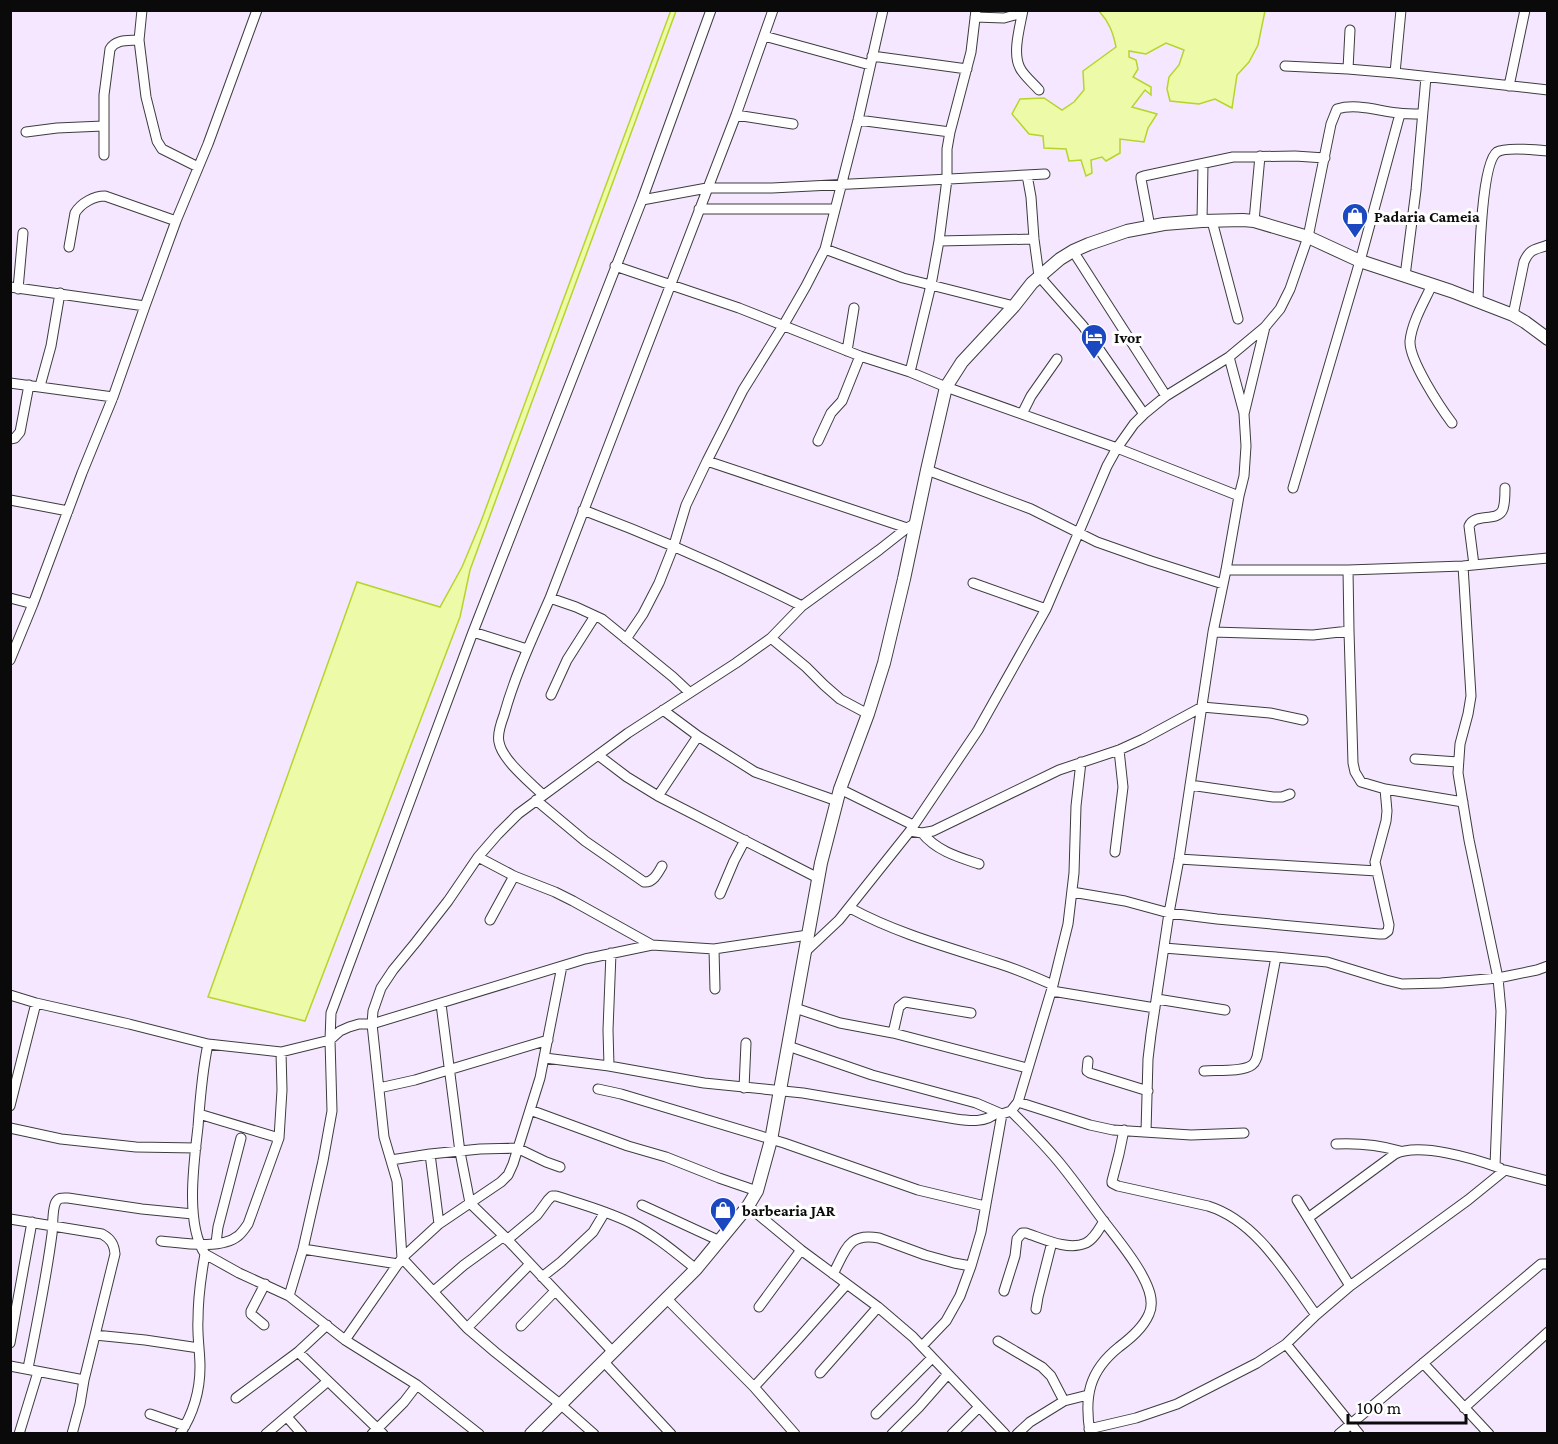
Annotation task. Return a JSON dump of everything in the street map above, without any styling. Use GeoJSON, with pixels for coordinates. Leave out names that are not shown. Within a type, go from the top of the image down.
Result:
{"type":"FeatureCollection","features":[{"type":"Feature","properties":{"kind":"street"},"geometry":{"type":"LineString","coordinates":[[141,10],[139,40],[146,97],[157,141],[162,149],[198,167]]}},
{"type":"Feature","properties":{"kind":"street"},"geometry":{"type":"LineString","coordinates":[[11,657],[113,397],[256,10]]}},
{"type":"Feature","properties":{"kind":"street"},"geometry":{"type":"LineString","coordinates":[[289,1296],[303,1249],[332,1111],[331,1013],[473,632],[642,200],[711,10]]}},
{"type":"Feature","properties":{"kind":"street"},"geometry":{"type":"LineString","coordinates":[[662,866],[651,881],[644,882],[585,841],[540,798],[509,761],[498,741],[507,704],[527,649],[550,598],[736,115],[773,10]]}},
{"type":"Feature","properties":{"kind":"street"},"geometry":{"type":"LineString","coordinates":[[626,639],[643,614],[659,583],[686,505],[743,390],[783,326],[825,249],[883,10]]}},
{"type":"Feature","properties":{"kind":"street"},"geometry":{"type":"LineString","coordinates":[[1395,73],[1401,10]]}},
{"type":"Feature","properties":{"kind":"street"},"geometry":{"type":"LineString","coordinates":[[1509,86],[1525,10]]}},
{"type":"Feature","properties":{"kind":"street"},"geometry":{"type":"LineString","coordinates":[[910,372],[931,285],[947,179],[947,149],[976,14],[1004,18],[1022,12],[1016,52],[1017,62],[1021,70],[1040,90]]}},
{"type":"Feature","properties":{"kind":"street"},"geometry":{"type":"LineString","coordinates":[[1348,69],[1350,30]]}},
{"type":"Feature","properties":{"kind":"street"},"geometry":{"type":"LineString","coordinates":[[764,36],[871,60],[966,69]]}},
{"type":"Feature","properties":{"kind":"street"},"geometry":{"type":"LineString","coordinates":[[104,155],[104,95],[110,49],[117,42],[139,40]]}},
{"type":"Feature","properties":{"kind":"street"},"geometry":{"type":"LineString","coordinates":[[1285,66],[1395,73],[1548,90]]}},
{"type":"Feature","properties":{"kind":"street"},"geometry":{"type":"LineString","coordinates":[[1405,276],[1416,190],[1426,77]]}},
{"type":"Feature","properties":{"kind":"street"},"geometry":{"type":"LineString","coordinates":[[805,952],[850,908],[912,828],[978,730],[1046,609],[1107,466],[1134,424],[1166,396],[1228,357],[1265,327],[1280,309],[1290,289],[1308,237],[1331,124],[1337,109],[1355,107],[1400,114],[1422,114]]}},
{"type":"Feature","properties":{"kind":"street"},"geometry":{"type":"LineString","coordinates":[[1293,488],[1360,261],[1400,114]]}},
{"type":"Feature","properties":{"kind":"street"},"geometry":{"type":"LineString","coordinates":[[736,115],[793,124]]}},
{"type":"Feature","properties":{"kind":"street"},"geometry":{"type":"LineString","coordinates":[[858,120],[950,132]]}},
{"type":"Feature","properties":{"kind":"street"},"geometry":{"type":"LineString","coordinates":[[26,132],[103,126]]}},
{"type":"Feature","properties":{"kind":"street"},"geometry":{"type":"LineString","coordinates":[[1478,301],[1485,184],[1494,155],[1498,151],[1505,150],[1548,151]]}},
{"type":"Feature","properties":{"kind":"street"},"geometry":{"type":"LineString","coordinates":[[1254,221],[1260,156]]}},
{"type":"Feature","properties":{"kind":"street"},"geometry":{"type":"LineString","coordinates":[[1150,227],[1142,177],[1233,157],[1325,158]]}},
{"type":"Feature","properties":{"kind":"street"},"geometry":{"type":"LineString","coordinates":[[1203,164],[1207,221],[1238,319]]}},
{"type":"Feature","properties":{"kind":"street"},"geometry":{"type":"LineString","coordinates":[[642,200],[707,188],[772,188],[1045,174]]}},
{"type":"Feature","properties":{"kind":"street"},"geometry":{"type":"LineString","coordinates":[[1027,175],[1040,276],[1083,326],[1144,414]]}},
{"type":"Feature","properties":{"kind":"street"},"geometry":{"type":"LineString","coordinates":[[69,247],[78,208],[83,203],[101,196],[176,222]]}},
{"type":"Feature","properties":{"kind":"street"},"geometry":{"type":"LineString","coordinates":[[699,209],[835,209]]}},
{"type":"Feature","properties":{"kind":"street"},"geometry":{"type":"LineString","coordinates":[[531,1434],[696,1269],[757,1191],[771,1140],[818,878],[839,795],[884,663],[912,526],[946,387],[962,362],[1040,276],[1073,251],[1127,231],[1207,221],[1254,221],[1308,237],[1360,261],[1513,315],[1548,339]]}},
{"type":"Feature","properties":{"kind":"street"},"geometry":{"type":"LineString","coordinates":[[23,233],[14,288],[145,306]]}},
{"type":"Feature","properties":{"kind":"street"},"geometry":{"type":"LineString","coordinates":[[939,241],[1034,239]]}},
{"type":"Feature","properties":{"kind":"street"},"geometry":{"type":"LineString","coordinates":[[1513,315],[1524,261],[1530,251],[1548,245]]}},
{"type":"Feature","properties":{"kind":"street"},"geometry":{"type":"LineString","coordinates":[[825,249],[882,271],[1014,306]]}},
{"type":"Feature","properties":{"kind":"street"},"geometry":{"type":"LineString","coordinates":[[1073,251],[1166,396]]}},
{"type":"Feature","properties":{"kind":"street"},"geometry":{"type":"LineString","coordinates":[[615,266],[739,309],[860,356],[1117,448],[1239,496]]}},
{"type":"Feature","properties":{"kind":"street"},"geometry":{"type":"LineString","coordinates":[[1432,285],[1413,327],[1410,343],[1414,359],[1425,380],[1452,423]]}},
{"type":"Feature","properties":{"kind":"street"},"geometry":{"type":"LineString","coordinates":[[40,386],[51,346],[60,293]]}},
{"type":"Feature","properties":{"kind":"street"},"geometry":{"type":"LineString","coordinates":[[847,351],[854,308]]}},
{"type":"Feature","properties":{"kind":"street"},"geometry":{"type":"LineString","coordinates":[[1244,414],[1265,327]]}},
{"type":"Feature","properties":{"kind":"street"},"geometry":{"type":"LineString","coordinates":[[818,441],[831,413],[842,400],[860,356]]}},
{"type":"Feature","properties":{"kind":"street"},"geometry":{"type":"LineString","coordinates":[[1146,1132],[1148,1059],[1169,913],[1213,632],[1227,570],[1239,496],[1245,476],[1244,414],[1228,357]]}},
{"type":"Feature","properties":{"kind":"street"},"geometry":{"type":"LineString","coordinates":[[1022,414],[1031,396],[1056,359]]}},
{"type":"Feature","properties":{"kind":"street"},"geometry":{"type":"LineString","coordinates":[[10,383],[113,397]]}},
{"type":"Feature","properties":{"kind":"street"},"geometry":{"type":"LineString","coordinates":[[10,439],[20,432],[29,385]]}},
{"type":"Feature","properties":{"kind":"street"},"geometry":{"type":"LineString","coordinates":[[707,461],[912,526]]}},
{"type":"Feature","properties":{"kind":"street"},"geometry":{"type":"LineString","coordinates":[[927,470],[1031,509],[1097,542],[1223,584]]}},
{"type":"Feature","properties":{"kind":"street"},"geometry":{"type":"LineString","coordinates":[[1474,565],[1469,526],[1475,519],[1500,513],[1503,509],[1505,489]]}},
{"type":"Feature","properties":{"kind":"street"},"geometry":{"type":"LineString","coordinates":[[10,500],[68,511]]}},
{"type":"Feature","properties":{"kind":"street"},"geometry":{"type":"LineString","coordinates":[[583,510],[674,545],[802,606]]}},
{"type":"Feature","properties":{"kind":"street"},"geometry":{"type":"LineString","coordinates":[[400,1261],[398,1181],[384,1137],[372,1024],[381,988],[393,970],[448,901],[478,857],[511,821],[598,755],[771,638],[802,606],[912,526]]}},
{"type":"Feature","properties":{"kind":"street"},"geometry":{"type":"LineString","coordinates":[[1227,570],[1348,570],[1463,566],[1548,558]]}},
{"type":"Feature","properties":{"kind":"street"},"geometry":{"type":"LineString","coordinates":[[1463,566],[1471,696],[1460,744],[1458,772],[1469,840],[1498,978],[1501,1011],[1495,1166]]}},
{"type":"Feature","properties":{"kind":"street"},"geometry":{"type":"LineString","coordinates":[[1348,570],[1355,772],[1361,782],[1384,789],[1463,802]]}},
{"type":"Feature","properties":{"kind":"street"},"geometry":{"type":"LineString","coordinates":[[973,583],[1046,609]]}},
{"type":"Feature","properties":{"kind":"street"},"geometry":{"type":"LineString","coordinates":[[10,598],[33,604]]}},
{"type":"Feature","properties":{"kind":"street"},"geometry":{"type":"LineString","coordinates":[[550,598],[595,616],[689,692]]}},
{"type":"Feature","properties":{"kind":"street"},"geometry":{"type":"LineString","coordinates":[[551,695],[567,660],[595,616]]}},
{"type":"Feature","properties":{"kind":"street"},"geometry":{"type":"LineString","coordinates":[[1213,632],[1313,634],[1349,631]]}},
{"type":"Feature","properties":{"kind":"street"},"geometry":{"type":"LineString","coordinates":[[473,632],[527,649]]}},
{"type":"Feature","properties":{"kind":"street"},"geometry":{"type":"LineString","coordinates":[[771,638],[840,699],[868,714]]}},
{"type":"Feature","properties":{"kind":"street"},"geometry":{"type":"LineString","coordinates":[[922,833],[933,831],[1059,770],[1119,750],[1202,706],[1270,713],[1303,720]]}},
{"type":"Feature","properties":{"kind":"street"},"geometry":{"type":"LineString","coordinates":[[663,710],[698,736],[755,772],[839,795],[922,833],[947,853],[979,864]]}},
{"type":"Feature","properties":{"kind":"street"},"geometry":{"type":"LineString","coordinates":[[658,796],[698,736]]}},
{"type":"Feature","properties":{"kind":"street"},"geometry":{"type":"LineString","coordinates":[[1115,852],[1123,787],[1119,750]]}},
{"type":"Feature","properties":{"kind":"street"},"geometry":{"type":"LineString","coordinates":[[598,755],[627,777],[658,796],[818,878]]}},
{"type":"Feature","properties":{"kind":"street"},"geometry":{"type":"LineString","coordinates":[[1415,759],[1458,762]]}},
{"type":"Feature","properties":{"kind":"street"},"geometry":{"type":"LineString","coordinates":[[545,1058],[609,1066],[704,1083],[828,1097],[971,1121],[983,1120],[1003,1112],[1018,1102],[1052,988],[1068,924],[1081,762]]}},
{"type":"Feature","properties":{"kind":"street"},"geometry":{"type":"LineString","coordinates":[[1190,785],[1273,797],[1290,794]]}},
{"type":"Feature","properties":{"kind":"street"},"geometry":{"type":"LineString","coordinates":[[1072,892],[1125,901],[1169,913],[1384,934],[1389,929],[1389,925],[1375,862],[1387,811],[1384,789]]}},
{"type":"Feature","properties":{"kind":"street"},"geometry":{"type":"LineString","coordinates":[[720,894],[745,840]]}},
{"type":"Feature","properties":{"kind":"street"},"geometry":{"type":"LineString","coordinates":[[478,857],[514,876],[573,901],[652,945]]}},
{"type":"Feature","properties":{"kind":"street"},"geometry":{"type":"LineString","coordinates":[[1179,859],[1377,871]]}},
{"type":"Feature","properties":{"kind":"street"},"geometry":{"type":"LineString","coordinates":[[490,920],[514,876]]}},
{"type":"Feature","properties":{"kind":"street"},"geometry":{"type":"LineString","coordinates":[[850,908],[909,935],[1001,964],[1052,988],[1225,1010]]}},
{"type":"Feature","properties":{"kind":"street"},"geometry":{"type":"LineString","coordinates":[[10,995],[208,1044],[281,1052],[330,1040],[340,1031],[359,1024],[372,1024],[611,953],[652,945],[714,949],[808,935]]}},
{"type":"Feature","properties":{"kind":"street"},"geometry":{"type":"LineString","coordinates":[[1164,948],[1327,962],[1402,984],[1498,978],[1548,966]]}},
{"type":"Feature","properties":{"kind":"street"},"geometry":{"type":"LineString","coordinates":[[714,949],[715,989]]}},
{"type":"Feature","properties":{"kind":"street"},"geometry":{"type":"LineString","coordinates":[[609,1066],[611,953]]}},
{"type":"Feature","properties":{"kind":"street"},"geometry":{"type":"LineString","coordinates":[[1204,1071],[1242,1068],[1255,1063],[1276,957]]}},
{"type":"Feature","properties":{"kind":"street"},"geometry":{"type":"LineString","coordinates":[[345,1340],[400,1261],[439,1224],[508,1175],[545,1058],[562,966]]}},
{"type":"Feature","properties":{"kind":"street"},"geometry":{"type":"LineString","coordinates":[[893,1034],[899,1007],[905,1002],[971,1013]]}},
{"type":"Feature","properties":{"kind":"street"},"geometry":{"type":"LineString","coordinates":[[10,1106],[14,1079],[36,1003]]}},
{"type":"Feature","properties":{"kind":"street"},"geometry":{"type":"LineString","coordinates":[[441,1004],[460,1152],[470,1203],[613,1352]]}},
{"type":"Feature","properties":{"kind":"street"},"geometry":{"type":"LineString","coordinates":[[795,1008],[840,1023],[1028,1068]]}},
{"type":"Feature","properties":{"kind":"street"},"geometry":{"type":"LineString","coordinates":[[379,1088],[415,1080],[548,1040]]}},
{"type":"Feature","properties":{"kind":"street"},"geometry":{"type":"LineString","coordinates":[[744,1088],[746,1043]]}},
{"type":"Feature","properties":{"kind":"street"},"geometry":{"type":"LineString","coordinates":[[208,1044],[201,1082],[193,1183],[194,1214],[199,1244],[205,1254],[289,1296],[345,1340],[417,1385],[479,1434]]}},
{"type":"Feature","properties":{"kind":"street"},"geometry":{"type":"LineString","coordinates":[[788,1046],[872,1075],[1003,1112],[1057,1160],[1141,1273],[1152,1303],[1150,1313],[1135,1335],[1112,1353],[1098,1368],[1088,1395],[1089,1431],[1177,1404],[1257,1363],[1286,1344],[1350,1286],[1468,1200],[1505,1170]]}},
{"type":"Feature","properties":{"kind":"street"},"geometry":{"type":"LineString","coordinates":[[161,1241],[216,1244],[230,1241],[239,1235],[248,1224],[279,1138],[282,1090],[281,1052]]}},
{"type":"Feature","properties":{"kind":"street"},"geometry":{"type":"LineString","coordinates":[[1088,1061],[1087,1068],[1090,1073],[1148,1091]]}},
{"type":"Feature","properties":{"kind":"street"},"geometry":{"type":"LineString","coordinates":[[598,1089],[771,1140],[918,1190],[985,1206]]}},
{"type":"Feature","properties":{"kind":"street"},"geometry":{"type":"LineString","coordinates":[[1018,1102],[1090,1125],[1124,1130],[1191,1135],[1244,1133]]}},
{"type":"Feature","properties":{"kind":"street"},"geometry":{"type":"LineString","coordinates":[[530,1110],[757,1191]]}},
{"type":"Feature","properties":{"kind":"street"},"geometry":{"type":"LineString","coordinates":[[922,1346],[946,1322],[960,1296],[981,1232],[1003,1112]]}},
{"type":"Feature","properties":{"kind":"street"},"geometry":{"type":"LineString","coordinates":[[199,1114],[279,1138]]}},
{"type":"Feature","properties":{"kind":"street"},"geometry":{"type":"LineString","coordinates":[[10,1128],[60,1140],[136,1147],[196,1148]]}},
{"type":"Feature","properties":{"kind":"street"},"geometry":{"type":"LineString","coordinates":[[1124,1130],[1112,1183],[1128,1189],[1152,1192],[1208,1206],[1240,1221],[1270,1252],[1316,1315]]}},
{"type":"Feature","properties":{"kind":"street"},"geometry":{"type":"LineString","coordinates":[[216,1244],[218,1227],[240,1138]]}},
{"type":"Feature","properties":{"kind":"street"},"geometry":{"type":"LineString","coordinates":[[1336,1144],[1367,1144],[1400,1151]]}},
{"type":"Feature","properties":{"kind":"street"},"geometry":{"type":"LineString","coordinates":[[391,1160],[480,1149],[518,1148],[561,1167]]}},
{"type":"Feature","properties":{"kind":"street"},"geometry":{"type":"LineString","coordinates":[[1308,1218],[1400,1151],[1409,1149],[1458,1155],[1548,1181]]}},
{"type":"Feature","properties":{"kind":"street"},"geometry":{"type":"LineString","coordinates":[[430,1154],[439,1224]]}},
{"type":"Feature","properties":{"kind":"street"},"geometry":{"type":"LineString","coordinates":[[434,1291],[477,1254],[506,1238],[537,1215],[552,1196],[605,1212],[634,1224],[696,1269]]}},
{"type":"Feature","properties":{"kind":"street"},"geometry":{"type":"LineString","coordinates":[[28,1368],[47,1273],[54,1204],[57,1200],[61,1198],[194,1214]]}},
{"type":"Feature","properties":{"kind":"street"},"geometry":{"type":"LineString","coordinates":[[1297,1200],[1350,1286]]}},
{"type":"Feature","properties":{"kind":"street"},"geometry":{"type":"LineString","coordinates":[[642,1205],[720,1241]]}},
{"type":"Feature","properties":{"kind":"street"},"geometry":{"type":"LineString","coordinates":[[747,1206],[900,1325],[1005,1434]]}},
{"type":"Feature","properties":{"kind":"street"},"geometry":{"type":"LineString","coordinates":[[542,1277],[593,1232],[605,1212]]}},
{"type":"Feature","properties":{"kind":"street"},"geometry":{"type":"LineString","coordinates":[[10,1218],[102,1234],[114,1244],[116,1254],[72,1434]]}},
{"type":"Feature","properties":{"kind":"street"},"geometry":{"type":"LineString","coordinates":[[1004,1291],[1019,1236],[1022,1233],[1065,1245],[1077,1245],[1087,1242],[1095,1235],[1104,1221]]}},
{"type":"Feature","properties":{"kind":"street"},"geometry":{"type":"LineString","coordinates":[[10,1343],[32,1222]]}},
{"type":"Feature","properties":{"kind":"street"},"geometry":{"type":"LineString","coordinates":[[833,1274],[849,1245],[860,1237],[867,1236],[970,1266]]}},
{"type":"Feature","properties":{"kind":"street"},"geometry":{"type":"LineString","coordinates":[[1036,1309],[1052,1242]]}},
{"type":"Feature","properties":{"kind":"street"},"geometry":{"type":"LineString","coordinates":[[303,1249],[400,1261],[434,1291],[467,1328],[594,1434]]}},
{"type":"Feature","properties":{"kind":"street"},"geometry":{"type":"LineString","coordinates":[[759,1307],[801,1250]]}},
{"type":"Feature","properties":{"kind":"street"},"geometry":{"type":"LineString","coordinates":[[150,1414],[182,1430],[193,1408],[199,1383],[197,1322],[205,1254]]}},
{"type":"Feature","properties":{"kind":"street"},"geometry":{"type":"LineString","coordinates":[[467,1328],[530,1264]]}},
{"type":"Feature","properties":{"kind":"street"},"geometry":{"type":"LineString","coordinates":[[1339,1434],[1541,1264],[1548,1264]]}},
{"type":"Feature","properties":{"kind":"street"},"geometry":{"type":"LineString","coordinates":[[264,1325],[253,1317],[251,1311],[265,1284]]}},
{"type":"Feature","properties":{"kind":"street"},"geometry":{"type":"LineString","coordinates":[[753,1387],[846,1285]]}},
{"type":"Feature","properties":{"kind":"street"},"geometry":{"type":"LineString","coordinates":[[521,1326],[555,1291]]}},
{"type":"Feature","properties":{"kind":"street"},"geometry":{"type":"LineString","coordinates":[[666,1298],[753,1387],[795,1434]]}},
{"type":"Feature","properties":{"kind":"street"},"geometry":{"type":"LineString","coordinates":[[820,1373],[878,1307]]}},
{"type":"Feature","properties":{"kind":"street"},"geometry":{"type":"LineString","coordinates":[[236,1398],[298,1352],[327,1325]]}},
{"type":"Feature","properties":{"kind":"street"},"geometry":{"type":"LineString","coordinates":[[1464,1408],[1548,1332]]}},
{"type":"Feature","properties":{"kind":"street"},"geometry":{"type":"LineString","coordinates":[[95,1335],[199,1348]]}},
{"type":"Feature","properties":{"kind":"street"},"geometry":{"type":"LineString","coordinates":[[998,1341],[1042,1367],[1051,1376],[1064,1401]]}},
{"type":"Feature","properties":{"kind":"street"},"geometry":{"type":"LineString","coordinates":[[1286,1344],[1359,1434]]}},
{"type":"Feature","properties":{"kind":"street"},"geometry":{"type":"LineString","coordinates":[[298,1352],[378,1432],[417,1385]]}},
{"type":"Feature","properties":{"kind":"street"},"geometry":{"type":"LineString","coordinates":[[876,1414],[932,1358]]}},
{"type":"Feature","properties":{"kind":"street"},"geometry":{"type":"LineString","coordinates":[[604,1362],[671,1434]]}},
{"type":"Feature","properties":{"kind":"street"},"geometry":{"type":"LineString","coordinates":[[1423,1363],[1487,1433]]}},
{"type":"Feature","properties":{"kind":"street"},"geometry":{"type":"LineString","coordinates":[[10,1366],[84,1380]]}},
{"type":"Feature","properties":{"kind":"street"},"geometry":{"type":"LineString","coordinates":[[19,1434],[38,1372]]}},
{"type":"Feature","properties":{"kind":"street"},"geometry":{"type":"LineString","coordinates":[[892,1434],[948,1374]]}},
{"type":"Feature","properties":{"kind":"street"},"geometry":{"type":"LineString","coordinates":[[266,1434],[328,1381]]}},
{"type":"Feature","properties":{"kind":"street"},"geometry":{"type":"LineString","coordinates":[[1017,1434],[1029,1422],[1064,1401],[1088,1395]]}},
{"type":"Feature","properties":{"kind":"street"},"geometry":{"type":"LineString","coordinates":[[952,1434],[979,1407]]}},
{"type":"Feature","properties":{"kind":"street"},"geometry":{"type":"LineString","coordinates":[[287,1417],[302,1434]]}},
{"type":"Feature","properties":{"kind":"shaded area"},"geometry":{"type":"Polygon","coordinates":[[[671,10],[676,11],[470,570],[460,617],[305,1021],[208,997],[357,582],[440,607],[462,567],[671,10]]]}},
{"type":"Feature","properties":{"kind":"shaded area"},"geometry":{"type":"Polygon","coordinates":[[[1099,11],[1265,11],[1258,45],[1249,62],[1237,75],[1232,108],[1215,99],[1199,104],[1170,101],[1167,89],[1169,77],[1179,65],[1184,50],[1166,43],[1146,54],[1129,51],[1129,57],[1136,60],[1138,69],[1133,77],[1151,87],[1151,95],[1145,90],[1132,107],[1157,114],[1148,128],[1144,142],[1120,139],[1120,153],[1106,161],[1102,157],[1091,160],[1092,173],[1086,176],[1081,160],[1069,161],[1066,149],[1044,148],[1043,136],[1029,134],[1012,114],[1020,99],[1044,98],[1062,110],[1074,102],[1084,90],[1083,71],[1116,47],[1110,28],[1099,11]]]}},
{"type":"Feature","properties":{"kind":"place","name":"Padaria Cameia"},"geometry":{"type":"Point","coordinates":[1355,239]}},
{"type":"Feature","properties":{"kind":"place","name":"Ivor"},"geometry":{"type":"Point","coordinates":[1094,360]}},
{"type":"Feature","properties":{"kind":"place","name":"barbearia JAR"},"geometry":{"type":"Point","coordinates":[723,1233]}}]}
